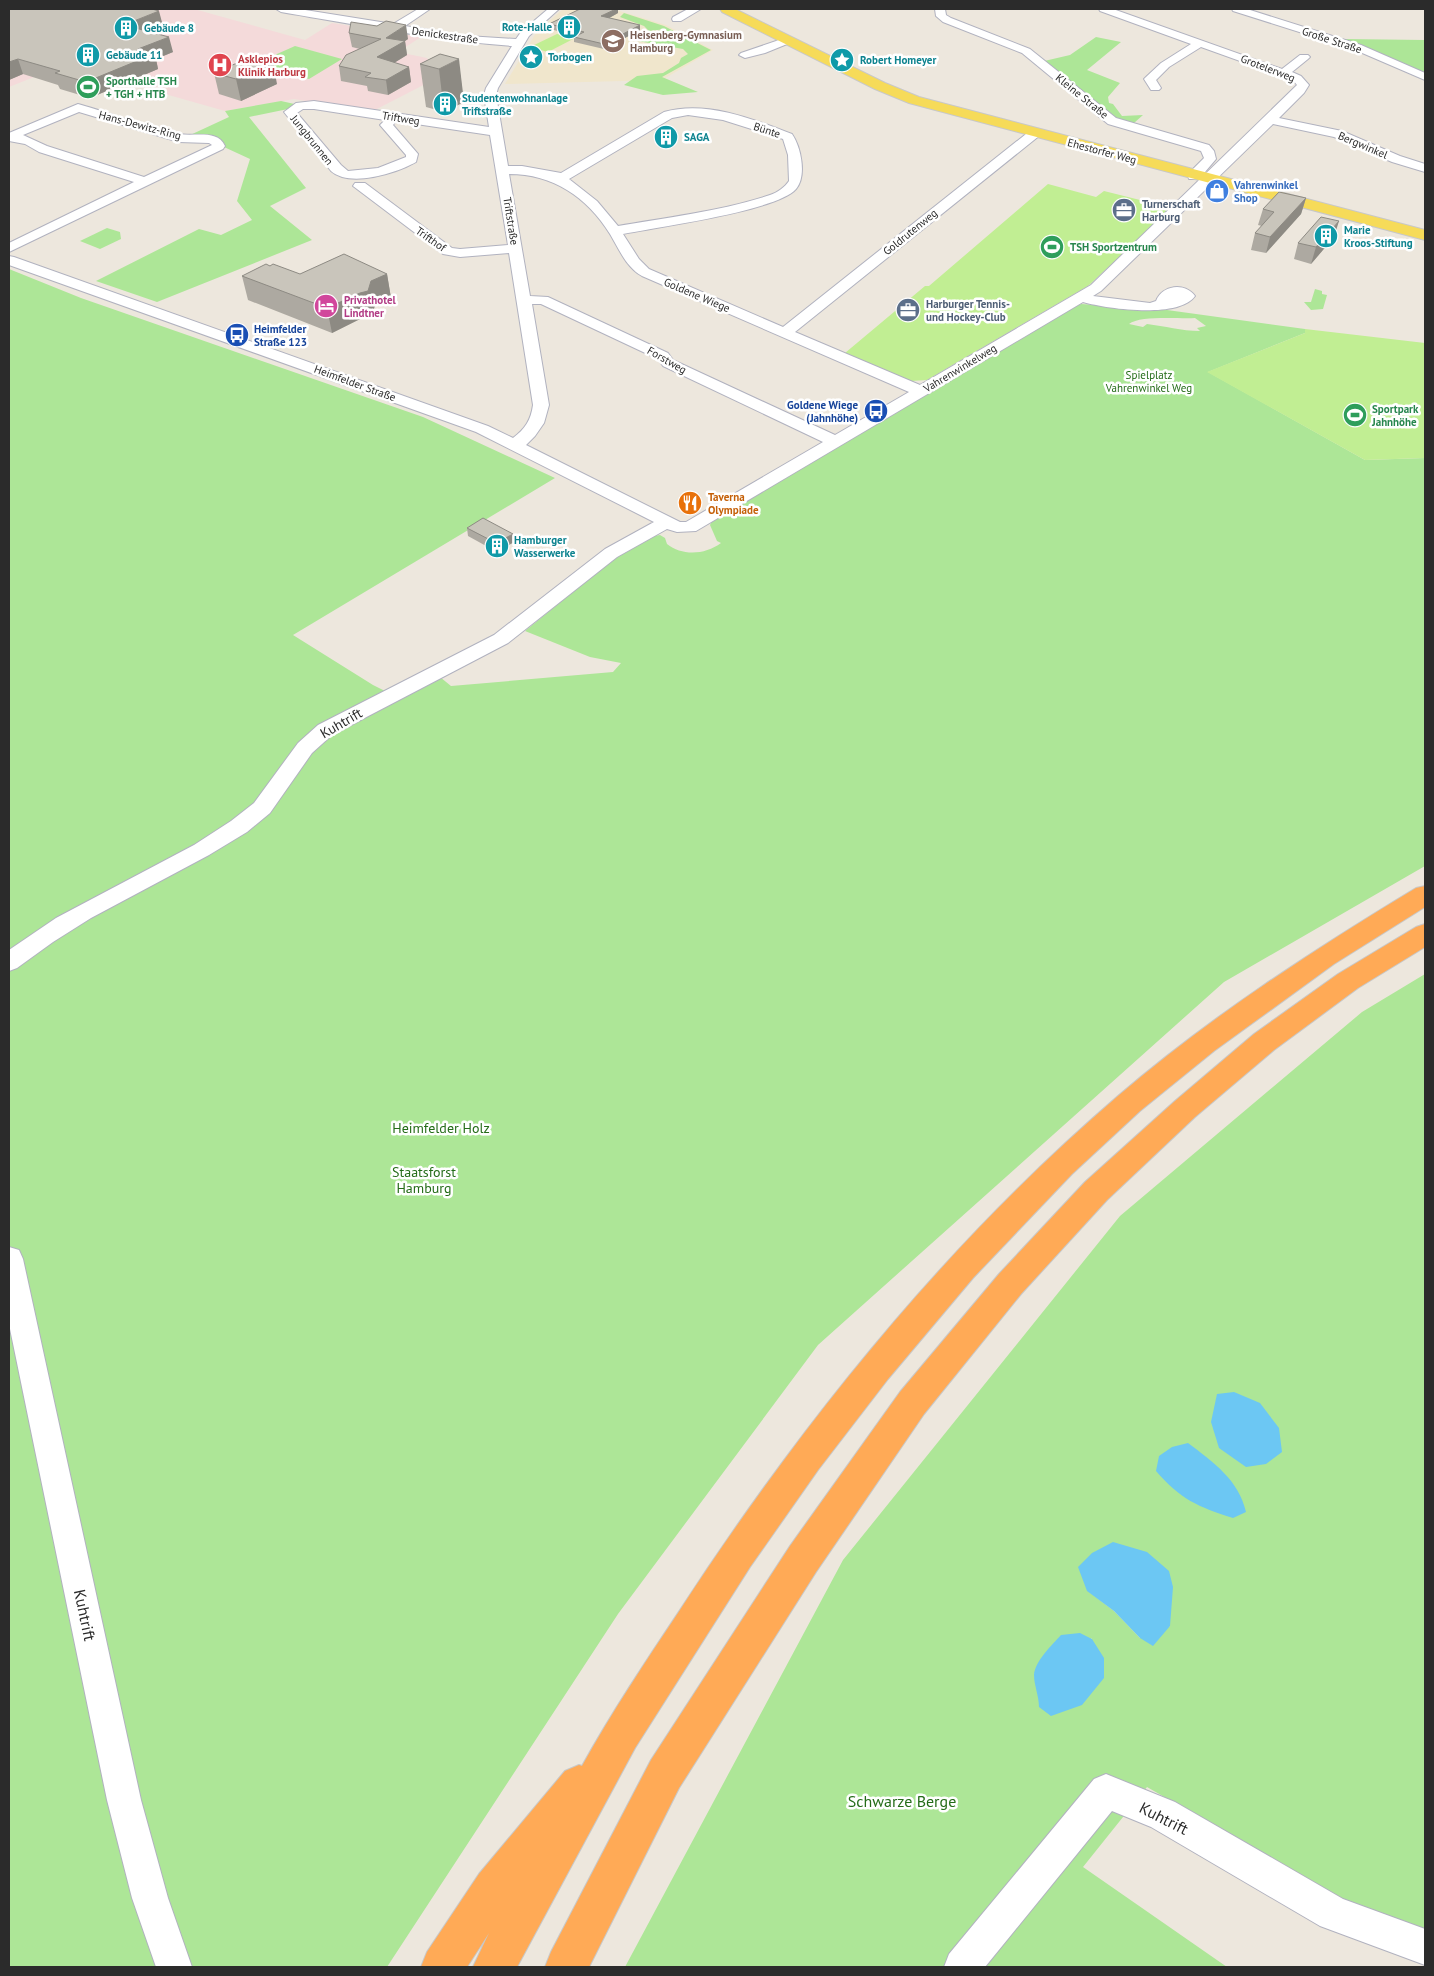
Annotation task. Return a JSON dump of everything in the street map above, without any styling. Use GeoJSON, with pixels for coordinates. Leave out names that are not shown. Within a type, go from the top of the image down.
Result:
{"type":"FeatureCollection","features":[{"type":"Feature","properties":{"kind":"highway"},"geometry":{"type":"LineString","coordinates":[[494,1967],[621,1734],[737,1554],[806,1458],[876,1368],[962,1268],[1061,1165],[1130,1103],[1220,1031],[1324,957],[1425,895]]}},
{"type":"Feature","properties":{"kind":"highway"},"geometry":{"type":"LineString","coordinates":[[566,1967],[665,1774],[797,1567],[912,1404],[1010,1284],[1096,1191],[1185,1108],[1264,1042],[1341,986],[1425,934]]}},
{"type":"Feature","properties":{"kind":"highway"},"geometry":{"type":"LineString","coordinates":[[442,1967],[494,1889],[621,1734]]}},
{"type":"Feature","properties":{"kind":"main road","name":"Ehestorfer Weg"},"geometry":{"type":"LineString","coordinates":[[726,9],[898,94],[1201,178],[1425,235]]}},
{"type":"Feature","properties":{"kind":"street","name":"Denickestraße"},"geometry":{"type":"LineString","coordinates":[[281,9],[467,40],[520,43]]}},
{"type":"Feature","properties":{"kind":"street"},"geometry":{"type":"LineString","coordinates":[[394,28],[425,9]]}},
{"type":"Feature","properties":{"kind":"street","name":"Triftstraße"},"geometry":{"type":"LineString","coordinates":[[514,444],[530,433],[537,421],[541,405],[490,95],[492,88],[525,34],[554,9]]}},
{"type":"Feature","properties":{"kind":"street"},"geometry":{"type":"LineString","coordinates":[[677,19],[696,9]]}},
{"type":"Feature","properties":{"kind":"street","name":"Kleine Straße"},"geometry":{"type":"LineString","coordinates":[[940,9],[941,16],[947,20],[1026,51],[1112,121],[1204,148],[1208,151],[1210,159],[1201,178]]}},
{"type":"Feature","properties":{"kind":"street","name":"Grotelerweg"},"geometry":{"type":"LineString","coordinates":[[1104,9],[1297,78],[1304,85],[1271,120],[1201,178]]}},
{"type":"Feature","properties":{"kind":"street","name":"Große Straße"},"geometry":{"type":"LineString","coordinates":[[1237,9],[1357,47],[1425,77]]}},
{"type":"Feature","properties":{"kind":"street"},"geometry":{"type":"LineString","coordinates":[[745,55],[788,40]]}},
{"type":"Feature","properties":{"kind":"street"},"geometry":{"type":"LineString","coordinates":[[1155,88],[1150,79],[1200,43]]}},
{"type":"Feature","properties":{"kind":"street"},"geometry":{"type":"LineString","coordinates":[[1284,74],[1304,56]]}},
{"type":"Feature","properties":{"kind":"street","name":"Triftweg"},"geometry":{"type":"LineString","coordinates":[[306,105],[481,131],[496,131]]}},
{"type":"Feature","properties":{"kind":"street","name":"Jungbrunnen"},"geometry":{"type":"LineString","coordinates":[[306,105],[292,110],[290,112],[291,115],[336,168],[347,176],[366,174],[404,163],[412,158],[412,154],[386,125],[394,117]]}},
{"type":"Feature","properties":{"kind":"street","name":"Hans-Dewitz-Ring"},"geometry":{"type":"LineString","coordinates":[[9,248],[219,147],[219,144],[211,139],[179,138],[78,108],[11,137]]}},
{"type":"Feature","properties":{"kind":"street","name":"Bünte"},"geometry":{"type":"LineString","coordinates":[[558,178],[566,176],[668,115],[686,111],[760,126],[788,137],[794,155],[795,181],[791,187],[777,197],[723,211],[615,231]]}},
{"type":"Feature","properties":{"kind":"street","name":"Bergwinkel"},"geometry":{"type":"LineString","coordinates":[[1271,120],[1338,134],[1396,159],[1425,168]]}},
{"type":"Feature","properties":{"kind":"street","name":"Goldrutenweg"},"geometry":{"type":"LineString","coordinates":[[786,332],[1035,133]]}},
{"type":"Feature","properties":{"kind":"street","name":"Hans-Dewitz-Ring"},"geometry":{"type":"LineString","coordinates":[[11,137],[29,141],[43,149],[146,182]]}},
{"type":"Feature","properties":{"kind":"street","name":"Goldene Wiege"},"geometry":{"type":"LineString","coordinates":[[503,170],[531,170],[558,178],[593,204],[615,231],[638,268],[657,278],[786,332],[921,392]]}},
{"type":"Feature","properties":{"kind":"street","name":"Vahrenwinkelweg"},"geometry":{"type":"LineString","coordinates":[[690,527],[1082,298],[1096,288],[1201,178]]}},
{"type":"Feature","properties":{"kind":"street","name":"Trifthof"},"geometry":{"type":"LineString","coordinates":[[360,186],[448,251],[460,253],[515,248]]}},
{"type":"Feature","properties":{"kind":"street","name":"Heimfelder Straße"},"geometry":{"type":"LineString","coordinates":[[9,260],[482,429],[679,528],[690,527]]}},
{"type":"Feature","properties":{"kind":"street"},"geometry":{"type":"LineString","coordinates":[[1082,298],[1150,307],[1162,304]]}},
{"type":"Feature","properties":{"kind":"street","name":"Forstweg"},"geometry":{"type":"LineString","coordinates":[[525,300],[543,300],[552,304],[663,356],[668,363],[835,441]]}},
{"type":"Feature","properties":{"kind":"street","name":"Kuhtrift"},"geometry":{"type":"LineString","coordinates":[[9,962],[58,927],[202,850],[253,816],[262,808],[305,748],[324,730],[501,639],[547,606],[597,563],[667,522]]}},
{"type":"Feature","properties":{"kind":"street","name":"Kuhtrift"},"geometry":{"type":"LineString","coordinates":[[9,1258],[124,1800],[150,1898],[174,1967]]}},
{"type":"Feature","properties":{"kind":"street","name":"Kuhtrift"},"geometry":{"type":"LineString","coordinates":[[962,1967],[1106,1791],[1163,1814],[1333,1913],[1425,1947]]}},
{"type":"Feature","properties":{"kind":"shaded area","name":"Asklepios Klinik Harburg"},"geometry":{"type":"Polygon","coordinates":[[[9,9],[194,9],[305,40],[332,23],[421,37],[398,52],[427,58],[436,71],[443,75],[371,112],[294,99],[225,111],[84,71],[39,75],[9,87],[9,9]]]}},
{"type":"Feature","properties":{"kind":"shaded area","name":"Heisenberg-Gymnasium Hamburg"},"geometry":{"type":"Polygon","coordinates":[[[563,9],[613,9],[666,25],[713,50],[662,80],[505,84],[536,33],[563,9]]]}},
{"type":"Feature","properties":{"kind":"green space"},"geometry":{"type":"Polygon","coordinates":[[[624,13],[664,26],[711,50],[662,77],[698,92],[663,95],[624,85],[637,76],[663,73],[679,63],[681,58],[688,54],[683,49],[638,41],[636,39],[648,33],[666,29],[649,31],[644,26],[620,17],[624,13]]]}},
{"type":"Feature","properties":{"kind":"green space"},"geometry":{"type":"Polygon","coordinates":[[[557,34],[575,38],[548,52],[530,47],[557,34]]]}},
{"type":"Feature","properties":{"kind":"green space"},"geometry":{"type":"Polygon","coordinates":[[[1096,37],[1121,42],[1087,70],[1120,83],[1108,97],[1109,103],[1113,104],[1122,116],[1143,115],[1134,123],[1139,127],[1126,126],[1040,62],[1070,55],[1096,37]]]}},
{"type":"Feature","properties":{"kind":"green space"},"geometry":{"type":"Polygon","coordinates":[[[1343,39],[1425,40],[1425,77],[1338,41],[1343,39]]]}},
{"type":"Feature","properties":{"kind":"green space"},"geometry":{"type":"Polygon","coordinates":[[[295,46],[342,59],[309,79],[275,70],[264,74],[239,71],[295,46]]]}},
{"type":"Feature","properties":{"kind":"green space"},"geometry":{"type":"Polygon","coordinates":[[[281,101],[299,105],[249,117],[306,188],[270,206],[312,240],[157,302],[96,281],[199,229],[221,235],[252,220],[237,201],[250,159],[224,147],[225,144],[219,140],[188,136],[229,117],[225,111],[281,101]]]}},
{"type":"Feature","properties":{"kind":"green space","name":"TSH Sportzentrum"},"geometry":{"type":"Polygon","coordinates":[[[1048,184],[1096,197],[1104,191],[1172,208],[1088,286],[927,380],[911,381],[845,353],[925,286],[929,286],[1048,184]]]}},
{"type":"Feature","properties":{"kind":"green space"},"geometry":{"type":"Polygon","coordinates":[[[107,228],[120,232],[121,239],[100,249],[80,241],[107,228]]]}},
{"type":"Feature","properties":{"kind":"green space","name":"Staatsforst Hamburg"},"geometry":{"type":"Polygon","coordinates":[[[9,269],[81,298],[423,417],[555,478],[293,635],[373,685],[397,697],[440,677],[451,686],[613,672],[621,663],[590,657],[525,631],[612,560],[654,536],[660,535],[665,538],[667,544],[680,551],[694,553],[715,547],[721,543],[717,541],[710,525],[713,519],[1069,309],[1081,304],[1167,310],[1305,329],[1305,333],[1208,372],[1365,460],[1425,458],[1425,866],[1224,982],[818,1345],[618,1614],[387,1967],[9,1967],[9,269]],[[1150,318],[1134,321],[1129,324],[1143,327],[1147,324],[1200,331],[1197,328],[1206,326],[1195,318],[1150,318]]]}},
{"type":"Feature","properties":{"kind":"green space"},"geometry":{"type":"Polygon","coordinates":[[[1315,289],[1327,295],[1323,309],[1311,310],[1304,302],[1311,302],[1315,289]]]}},
{"type":"Feature","properties":{"kind":"green space","name":"Sportpark Jahnhöhe"},"geometry":{"type":"Polygon","coordinates":[[[1305,329],[1425,343],[1425,458],[1365,460],[1207,372],[1305,333],[1305,329]]]}},
{"type":"Feature","properties":{"kind":"green space","name":"Schwarze Berge"},"geometry":{"type":"Polygon","coordinates":[[[1425,974],[1425,1933],[1368,1914],[1147,1787],[1083,1867],[1227,1967],[625,1967],[843,1560],[1120,1216],[1362,1012],[1425,974]],[[1088,1591],[1114,1611],[1140,1638],[1170,1626],[1088,1591]],[[1092,1638],[1034,1674],[1039,1696],[1039,1707],[1092,1638]]]}},
{"type":"Feature","properties":{"kind":"water"},"geometry":{"type":"Polygon","coordinates":[[[1234,1392],[1260,1403],[1279,1428],[1282,1452],[1266,1464],[1246,1467],[1219,1448],[1211,1422],[1217,1394],[1234,1392]]]}},
{"type":"Feature","properties":{"kind":"water"},"geometry":{"type":"Polygon","coordinates":[[[1188,1443],[1231,1481],[1238,1490],[1246,1512],[1233,1518],[1200,1506],[1173,1489],[1156,1471],[1159,1456],[1172,1447],[1188,1443]]]}},
{"type":"Feature","properties":{"kind":"water"},"geometry":{"type":"Polygon","coordinates":[[[1113,1542],[1147,1552],[1169,1571],[1173,1587],[1170,1626],[1153,1646],[1140,1638],[1114,1611],[1087,1591],[1078,1567],[1092,1553],[1113,1542]]]}},
{"type":"Feature","properties":{"kind":"water"},"geometry":{"type":"Polygon","coordinates":[[[1080,1633],[1092,1639],[1104,1658],[1104,1678],[1082,1705],[1051,1716],[1039,1707],[1034,1679],[1037,1664],[1061,1635],[1080,1633]]]}},
{"type":"Feature","properties":{"kind":"building"},"geometry":{"type":"Polygon","coordinates":[[[9,9],[152,9],[159,11],[124,25],[169,37],[138,49],[154,54],[86,82],[55,73],[60,71],[18,59],[9,62],[9,9]]]}},
{"type":"Feature","properties":{"kind":"building"},"geometry":{"type":"Polygon","coordinates":[[[580,9],[616,9],[601,16],[640,25],[604,44],[574,37],[584,32],[549,24],[580,9]]]}},
{"type":"Feature","properties":{"kind":"building"},"geometry":{"type":"Polygon","coordinates":[[[386,21],[406,25],[386,38],[405,41],[377,57],[409,67],[386,80],[365,77],[371,73],[339,66],[346,55],[381,39],[349,33],[351,22],[377,26],[386,21]]]}},
{"type":"Feature","properties":{"kind":"building"},"geometry":{"type":"Polygon","coordinates":[[[440,54],[459,59],[439,69],[420,64],[440,54]]]}},
{"type":"Feature","properties":{"kind":"building"},"geometry":{"type":"Polygon","coordinates":[[[251,57],[273,62],[236,79],[214,73],[251,57]]]}},
{"type":"Feature","properties":{"kind":"building"},"geometry":{"type":"Polygon","coordinates":[[[1279,192],[1306,198],[1270,237],[1255,233],[1274,212],[1263,209],[1279,192]]]}},
{"type":"Feature","properties":{"kind":"building"},"geometry":{"type":"Polygon","coordinates":[[[1321,217],[1339,221],[1316,247],[1298,243],[1321,217]]]}},
{"type":"Feature","properties":{"kind":"building"},"geometry":{"type":"Polygon","coordinates":[[[344,254],[387,274],[371,281],[368,291],[327,308],[242,276],[266,264],[270,266],[273,264],[300,274],[344,254]]]}},
{"type":"Feature","properties":{"kind":"building"},"geometry":{"type":"Polygon","coordinates":[[[483,518],[513,534],[496,543],[467,528],[483,518]]]}},
{"type":"Feature","properties":{"kind":"place","name":"Rote-Halle"},"geometry":{"type":"Point","coordinates":[569,27]}},
{"type":"Feature","properties":{"kind":"place","name":"Gebäude 8"},"geometry":{"type":"Point","coordinates":[126,28]}},
{"type":"Feature","properties":{"kind":"place","name":"Heisenberg-Gymnasium Hamburg"},"geometry":{"type":"Point","coordinates":[613,41]}},
{"type":"Feature","properties":{"kind":"place","name":"Gebäude 11"},"geometry":{"type":"Point","coordinates":[88,55]}},
{"type":"Feature","properties":{"kind":"place","name":"Torbogen"},"geometry":{"type":"Point","coordinates":[531,57]}},
{"type":"Feature","properties":{"kind":"place","name":"Robert Homeyer"},"geometry":{"type":"Point","coordinates":[842,60]}},
{"type":"Feature","properties":{"kind":"place","name":"Asklepios Klinik Harburg"},"geometry":{"type":"Point","coordinates":[220,65]}},
{"type":"Feature","properties":{"kind":"place","name":"Sporthalle TSH + TGH + HTB"},"geometry":{"type":"Point","coordinates":[88,87]}},
{"type":"Feature","properties":{"kind":"place","name":"Studentenwohnanlage Triftstraße"},"geometry":{"type":"Point","coordinates":[445,104]}},
{"type":"Feature","properties":{"kind":"place","name":"SAGA"},"geometry":{"type":"Point","coordinates":[666,137]}},
{"type":"Feature","properties":{"kind":"place","name":"Vahrenwinkel Shop"},"geometry":{"type":"Point","coordinates":[1217,191]}},
{"type":"Feature","properties":{"kind":"place","name":"Turnerschaft Harburg"},"geometry":{"type":"Point","coordinates":[1124,210]}},
{"type":"Feature","properties":{"kind":"place","name":"Marie Kroos-Stiftung"},"geometry":{"type":"Point","coordinates":[1326,236]}},
{"type":"Feature","properties":{"kind":"place","name":"TSH Sportzentrum"},"geometry":{"type":"Point","coordinates":[1052,247]}},
{"type":"Feature","properties":{"kind":"place","name":"Privathotel Lindtner"},"geometry":{"type":"Point","coordinates":[326,306]}},
{"type":"Feature","properties":{"kind":"place","name":"Harburger Tennis- und Hockey-Club"},"geometry":{"type":"Point","coordinates":[908,310]}},
{"type":"Feature","properties":{"kind":"place","name":"Heimfelder Straße 123"},"geometry":{"type":"Point","coordinates":[237,335]}},
{"type":"Feature","properties":{"kind":"place","name":"Goldene Wiege (Jahnhöhe)"},"geometry":{"type":"Point","coordinates":[876,411]}},
{"type":"Feature","properties":{"kind":"place","name":"Sportpark Jahnhöhe"},"geometry":{"type":"Point","coordinates":[1355,415]}},
{"type":"Feature","properties":{"kind":"place","name":"Taverna Olympiade"},"geometry":{"type":"Point","coordinates":[690,503]}},
{"type":"Feature","properties":{"kind":"place","name":"Hamburger Wasserwerke"},"geometry":{"type":"Point","coordinates":[497,546]}},
{"type":"Feature","properties":{"kind":"park label","name":"Spielplatz Vahrenwinkel Weg"},"geometry":{"type":"Point","coordinates":[1149,381]}},
{"type":"Feature","properties":{"kind":"park label","name":"Heimfelder Holz"},"geometry":{"type":"Point","coordinates":[441,1128]}}]}
